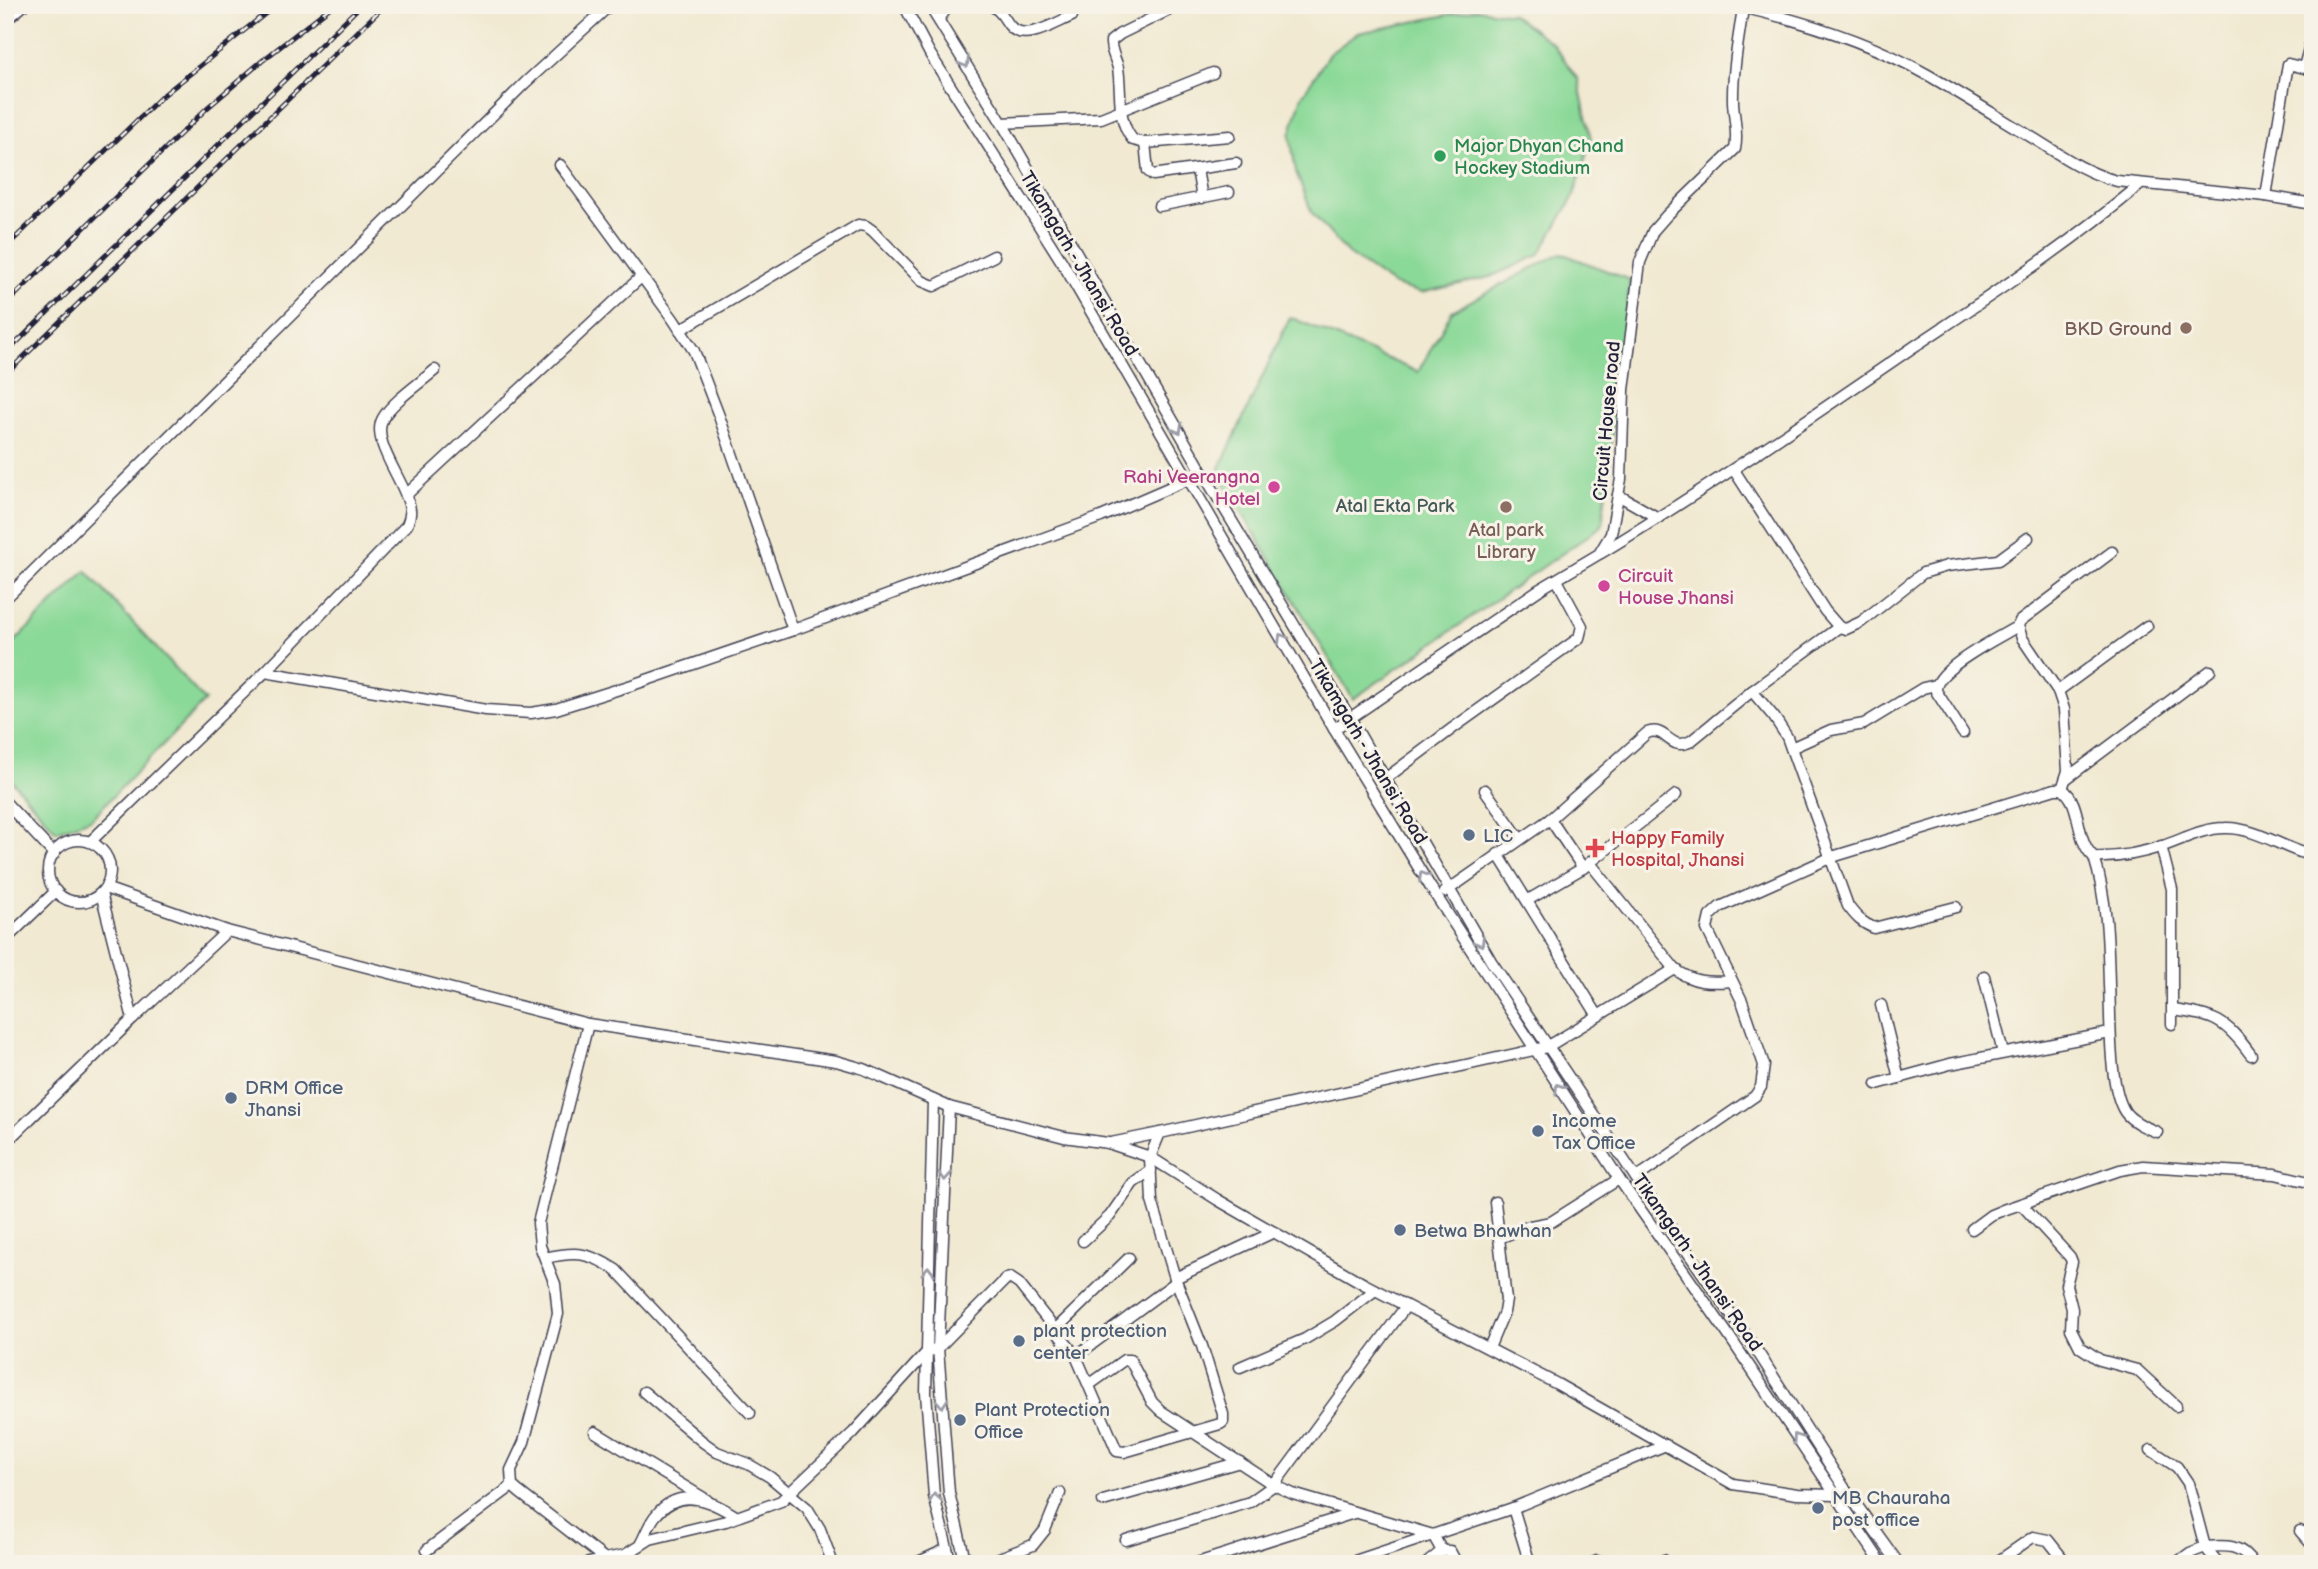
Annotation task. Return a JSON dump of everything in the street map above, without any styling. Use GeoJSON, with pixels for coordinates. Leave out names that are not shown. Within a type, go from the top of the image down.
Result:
{"type":"FeatureCollection","features":[{"type":"Feature","properties":{"kind":"street"},"geometry":{"type":"LineString","coordinates":[[5,21],[24,5]]}},
{"type":"Feature","properties":{"kind":"street"},"geometry":{"type":"LineString","coordinates":[[5,599],[516,92],[610,5]]}},
{"type":"Feature","properties":{"kind":"street","name":"Tikamgarh - Jhansi Road"},"geometry":{"type":"LineString","coordinates":[[904,5],[930,54],[1062,262],[1334,729],[1437,898],[1619,1179],[1840,1492]]}},
{"type":"Feature","properties":{"kind":"street","name":"Tikamgarh - Jhansi Road"},"geometry":{"type":"LineString","coordinates":[[929,5],[1002,123],[1448,890],[1547,1047],[1767,1367],[1840,1492]]}},
{"type":"Feature","properties":{"kind":"street"},"geometry":{"type":"LineString","coordinates":[[939,19],[949,5]]}},
{"type":"Feature","properties":{"kind":"street"},"geometry":{"type":"LineString","coordinates":[[990,5],[1000,11],[1010,26],[1019,33],[1032,32],[1072,16]]}},
{"type":"Feature","properties":{"kind":"street"},"geometry":{"type":"LineString","coordinates":[[1179,5],[1111,41],[1119,72],[1121,112],[1130,136],[1145,143],[1230,135]]}},
{"type":"Feature","properties":{"kind":"street"},"geometry":{"type":"LineString","coordinates":[[1738,6],[1805,25],[1889,56],[1926,74],[2090,173],[2118,181],[2266,196],[2313,204]]}},
{"type":"Feature","properties":{"kind":"street","name":"Circuit House road"},"geometry":{"type":"LineString","coordinates":[[1599,554],[1611,534],[1618,495],[1624,390],[1640,262],[1653,231],[1735,149],[1737,140],[1732,98],[1738,6]]}},
{"type":"Feature","properties":{"kind":"street"},"geometry":{"type":"LineString","coordinates":[[2266,196],[2288,64],[2309,68],[2313,34]]}},
{"type":"Feature","properties":{"kind":"street"},"geometry":{"type":"LineString","coordinates":[[1002,123],[1087,120],[1121,112],[1213,73]]}},
{"type":"Feature","properties":{"kind":"street"},"geometry":{"type":"LineString","coordinates":[[1145,143],[1148,171],[1153,175],[1236,163]]}},
{"type":"Feature","properties":{"kind":"street"},"geometry":{"type":"LineString","coordinates":[[560,165],[694,351],[793,630]]}},
{"type":"Feature","properties":{"kind":"street"},"geometry":{"type":"LineString","coordinates":[[1197,169],[1202,198]]}},
{"type":"Feature","properties":{"kind":"street"},"geometry":{"type":"LineString","coordinates":[[1334,729],[1557,580],[1734,470],[2021,275],[2141,184]]}},
{"type":"Feature","properties":{"kind":"street"},"geometry":{"type":"LineString","coordinates":[[1159,206],[1229,192]]}},
{"type":"Feature","properties":{"kind":"street"},"geometry":{"type":"LineString","coordinates":[[680,330],[858,225],[873,230],[922,281],[934,286],[994,256]]}},
{"type":"Feature","properties":{"kind":"street"},"geometry":{"type":"LineString","coordinates":[[407,494],[641,277]]}},
{"type":"Feature","properties":{"kind":"street"},"geometry":{"type":"LineString","coordinates":[[90,842],[265,672],[407,526],[411,512],[407,494],[384,449],[381,420],[435,370]]}},
{"type":"Feature","properties":{"kind":"street"},"geometry":{"type":"LineString","coordinates":[[1142,403],[1158,393]]}},
{"type":"Feature","properties":{"kind":"street"},"geometry":{"type":"LineString","coordinates":[[1734,470],[1825,611],[1839,627],[1846,629],[1861,622],[1923,573],[1947,566],[1998,560],[2028,538]]}},
{"type":"Feature","properties":{"kind":"street"},"geometry":{"type":"LineString","coordinates":[[265,672],[486,710],[531,713],[556,709],[793,630],[1101,517],[1189,479]]}},
{"type":"Feature","properties":{"kind":"street"},"geometry":{"type":"LineString","coordinates":[[1618,495],[1658,518]]}},
{"type":"Feature","properties":{"kind":"street"},"geometry":{"type":"LineString","coordinates":[[1791,748],[1830,730],[1864,724],[1916,692],[1936,685],[1957,663],[2018,626],[2020,621],[2112,552]]}},
{"type":"Feature","properties":{"kind":"street"},"geometry":{"type":"LineString","coordinates":[[1385,779],[1579,638],[1582,626],[1557,580]]}},
{"type":"Feature","properties":{"kind":"street"},"geometry":{"type":"LineString","coordinates":[[2018,626],[2022,638],[2058,691],[2064,709],[2068,760],[2067,778],[2062,789]]}},
{"type":"Feature","properties":{"kind":"street"},"geometry":{"type":"LineString","coordinates":[[2058,691],[2147,626]]}},
{"type":"Feature","properties":{"kind":"street"},"geometry":{"type":"LineString","coordinates":[[1437,898],[1550,818],[1647,733],[1653,730],[1660,732],[1676,744],[1683,745],[1839,627]]}},
{"type":"Feature","properties":{"kind":"street"},"geometry":{"type":"LineString","coordinates":[[2067,778],[2210,671]]}},
{"type":"Feature","properties":{"kind":"street"},"geometry":{"type":"LineString","coordinates":[[1936,685],[1936,691],[1963,733]]}},
{"type":"Feature","properties":{"kind":"street"},"geometry":{"type":"LineString","coordinates":[[1752,691],[1780,724],[1791,748],[1854,915],[1863,924],[1874,928],[1956,906]]}},
{"type":"Feature","properties":{"kind":"street"},"geometry":{"type":"LineString","coordinates":[[1636,1178],[1755,1096],[1761,1087],[1763,1065],[1742,1001],[1707,929],[1710,916],[1720,907],[1832,857],[2048,790],[2062,789]]}},
{"type":"Feature","properties":{"kind":"street"},"geometry":{"type":"LineString","coordinates":[[2062,789],[2070,798],[2085,845],[2094,857],[2103,886],[2110,1033],[2118,1090],[2126,1112],[2143,1126],[2157,1132]]}},
{"type":"Feature","properties":{"kind":"street"},"geometry":{"type":"LineString","coordinates":[[1485,790],[1520,839]]}},
{"type":"Feature","properties":{"kind":"street"},"geometry":{"type":"LineString","coordinates":[[1528,900],[1587,865],[1676,795]]}},
{"type":"Feature","properties":{"kind":"street"},"geometry":{"type":"LineString","coordinates":[[5,802],[54,854]]}},
{"type":"Feature","properties":{"kind":"street"},"geometry":{"type":"LineString","coordinates":[[1550,818],[1675,969],[1693,981],[1710,984],[1732,981]]}},
{"type":"Feature","properties":{"kind":"street"},"geometry":{"type":"LineString","coordinates":[[2094,857],[2112,857],[2161,846],[2200,832],[2233,828],[2313,856]]}},
{"type":"Feature","properties":{"kind":"street"},"geometry":{"type":"LineString","coordinates":[[70,842],[90,842],[100,848],[110,867],[110,878],[103,891],[83,902],[64,898],[56,891],[48,873],[54,854],[70,842]]}},
{"type":"Feature","properties":{"kind":"street"},"geometry":{"type":"LineString","coordinates":[[2161,846],[2172,889],[2172,1024]]}},
{"type":"Feature","properties":{"kind":"street"},"geometry":{"type":"LineString","coordinates":[[1498,853],[1598,1016]]}},
{"type":"Feature","properties":{"kind":"street"},"geometry":{"type":"LineString","coordinates":[[5,940],[56,891]]}},
{"type":"Feature","properties":{"kind":"street"},"geometry":{"type":"LineString","coordinates":[[103,891],[227,930],[588,1024],[836,1061],[864,1069],[949,1107],[1064,1137],[1108,1143],[1150,1157],[1376,1290],[1557,1384],[1733,1484],[1774,1492],[1840,1492]]}},
{"type":"Feature","properties":{"kind":"street"},"geometry":{"type":"LineString","coordinates":[[103,891],[133,1018]]}},
{"type":"Feature","properties":{"kind":"street"},"geometry":{"type":"LineString","coordinates":[[5,1143],[227,930]]}},
{"type":"Feature","properties":{"kind":"street"},"geometry":{"type":"LineString","coordinates":[[1108,1143],[1547,1047],[1675,969]]}},
{"type":"Feature","properties":{"kind":"street"},"geometry":{"type":"LineString","coordinates":[[1984,976],[2003,1053]]}},
{"type":"Feature","properties":{"kind":"street"},"geometry":{"type":"LineString","coordinates":[[1881,1005],[1899,1078]]}},
{"type":"Feature","properties":{"kind":"street"},"geometry":{"type":"LineString","coordinates":[[2172,1010],[2203,1014],[2221,1021],[2251,1055]]}},
{"type":"Feature","properties":{"kind":"street"},"geometry":{"type":"LineString","coordinates":[[588,1024],[538,1223],[540,1246],[555,1284],[558,1314],[524,1442],[511,1470],[512,1486],[605,1559]]}},
{"type":"Feature","properties":{"kind":"street"},"geometry":{"type":"LineString","coordinates":[[1877,1084],[2003,1053],[2110,1033]]}},
{"type":"Feature","properties":{"kind":"street"},"geometry":{"type":"LineString","coordinates":[[933,1100],[926,1393],[934,1496],[951,1564]]}},
{"type":"Feature","properties":{"kind":"street"},"geometry":{"type":"LineString","coordinates":[[949,1107],[938,1348],[949,1493],[966,1564]]}},
{"type":"Feature","properties":{"kind":"street"},"geometry":{"type":"LineString","coordinates":[[585,1564],[625,1555],[650,1539],[737,1517],[781,1502],[853,1433],[927,1352],[938,1348],[1010,1278],[1019,1284],[1076,1356],[1114,1447],[1120,1453],[1220,1424],[1223,1419],[1202,1346],[1175,1280],[1152,1200],[1150,1157],[1160,1133]]}},
{"type":"Feature","properties":{"kind":"street"},"geometry":{"type":"LineString","coordinates":[[1972,1229],[1991,1215],[2120,1170],[2143,1166],[2274,1174],[2313,1183]]}},
{"type":"Feature","properties":{"kind":"street"},"geometry":{"type":"LineString","coordinates":[[1083,1241],[1110,1216],[1133,1183],[1151,1170]]}},
{"type":"Feature","properties":{"kind":"street"},"geometry":{"type":"LineString","coordinates":[[1499,1238],[1530,1226],[1551,1222],[1619,1179]]}},
{"type":"Feature","properties":{"kind":"street"},"geometry":{"type":"LineString","coordinates":[[1640,1208],[1651,1199]]}},
{"type":"Feature","properties":{"kind":"street"},"geometry":{"type":"LineString","coordinates":[[1489,1348],[1504,1312],[1506,1300],[1495,1202]]}},
{"type":"Feature","properties":{"kind":"street"},"geometry":{"type":"LineString","coordinates":[[2021,1204],[2070,1257],[2072,1262],[2066,1285],[2072,1309],[2071,1329],[2080,1348],[2099,1360],[2137,1370],[2176,1406]]}},
{"type":"Feature","properties":{"kind":"street"},"geometry":{"type":"LineString","coordinates":[[1076,1356],[1175,1280],[1274,1232]]}},
{"type":"Feature","properties":{"kind":"street"},"geometry":{"type":"LineString","coordinates":[[545,1258],[569,1252],[585,1254],[601,1259],[616,1270],[750,1413]]}},
{"type":"Feature","properties":{"kind":"street"},"geometry":{"type":"LineString","coordinates":[[1055,1330],[1129,1258]]}},
{"type":"Feature","properties":{"kind":"street"},"geometry":{"type":"LineString","coordinates":[[1240,1367],[1305,1339],[1335,1321],[1376,1290]]}},
{"type":"Feature","properties":{"kind":"street"},"geometry":{"type":"LineString","coordinates":[[1126,1540],[1250,1502],[1274,1485],[1406,1306]]}},
{"type":"Feature","properties":{"kind":"street"},"geometry":{"type":"LineString","coordinates":[[1089,1385],[1124,1360],[1130,1360],[1152,1402],[1274,1485],[1293,1494],[1433,1535],[1442,1551]]}},
{"type":"Feature","properties":{"kind":"street"},"geometry":{"type":"LineString","coordinates":[[1755,1374],[1767,1367]]}},
{"type":"Feature","properties":{"kind":"street"},"geometry":{"type":"LineString","coordinates":[[644,1392],[703,1443],[759,1471],[791,1494],[816,1519],[833,1564]]}},
{"type":"Feature","properties":{"kind":"street"},"geometry":{"type":"LineString","coordinates":[[595,1432],[737,1517]]}},
{"type":"Feature","properties":{"kind":"street"},"geometry":{"type":"LineString","coordinates":[[1346,1564],[1513,1508],[1666,1445]]}},
{"type":"Feature","properties":{"kind":"street"},"geometry":{"type":"LineString","coordinates":[[2151,1450],[2184,1475],[2205,1547],[2219,1564]]}},
{"type":"Feature","properties":{"kind":"street"},"geometry":{"type":"LineString","coordinates":[[1103,1501],[1240,1462]]}},
{"type":"Feature","properties":{"kind":"street"},"geometry":{"type":"LineString","coordinates":[[428,1550],[512,1486]]}},
{"type":"Feature","properties":{"kind":"street"},"geometry":{"type":"LineString","coordinates":[[1840,1492],[1882,1564]]}},
{"type":"Feature","properties":{"kind":"street"},"geometry":{"type":"LineString","coordinates":[[1840,1492],[1899,1564]]}},
{"type":"Feature","properties":{"kind":"street"},"geometry":{"type":"LineString","coordinates":[[985,1564],[1033,1545],[1045,1530],[1060,1493]]}},
{"type":"Feature","properties":{"kind":"street"},"geometry":{"type":"LineString","coordinates":[[640,1546],[656,1514],[666,1506],[691,1497],[707,1500]]}},
{"type":"Feature","properties":{"kind":"street"},"geometry":{"type":"LineString","coordinates":[[1513,1508],[1530,1564]]}},
{"type":"Feature","properties":{"kind":"street"},"geometry":{"type":"LineString","coordinates":[[1194,1564],[1355,1512]]}},
{"type":"Feature","properties":{"kind":"street"},"geometry":{"type":"LineString","coordinates":[[2300,1531],[2313,1546]]}},
{"type":"Feature","properties":{"kind":"street"},"geometry":{"type":"LineString","coordinates":[[1994,1564],[2033,1537],[2048,1540],[2067,1564]]}},
{"type":"Feature","properties":{"kind":"street"},"geometry":{"type":"LineString","coordinates":[[2175,1564],[2190,1553],[2205,1547],[2230,1545],[2242,1551],[2253,1564]]}},
{"type":"Feature","properties":{"kind":"street"},"geometry":{"type":"LineString","coordinates":[[914,1564],[947,1549]]}},
{"type":"Feature","properties":{"kind":"street"},"geometry":{"type":"LineString","coordinates":[[1426,1564],[1442,1551],[1450,1551],[1457,1564]]}},
{"type":"Feature","properties":{"kind":"street"},"geometry":{"type":"LineString","coordinates":[[1591,1564],[1597,1561],[1602,1564]]}},
{"type":"Feature","properties":{"kind":"green space","name":"Major Dhyan Chand Hockey Stadium"},"geometry":{"type":"Polygon","coordinates":[[[1477,9],[1512,14],[1553,44],[1578,79],[1591,139],[1574,196],[1539,255],[1490,277],[1421,293],[1394,285],[1348,254],[1312,213],[1296,172],[1290,135],[1302,96],[1329,54],[1358,33],[1477,9]]]}},
{"type":"Feature","properties":{"kind":"green space","name":"Atal Ekta Park"},"geometry":{"type":"Polygon","coordinates":[[[1561,253],[1630,280],[1602,526],[1353,699],[1218,472],[1290,317],[1418,372],[1452,311],[1561,253]]]}},
{"type":"Feature","properties":{"kind":"green space"},"geometry":{"type":"Polygon","coordinates":[[[86,571],[205,701],[91,819],[56,831],[5,773],[5,651],[86,571]]]}},
{"type":"Feature","properties":{"kind":"railway"},"geometry":{"type":"LineString","coordinates":[[5,248],[161,97],[276,5]]}},
{"type":"Feature","properties":{"kind":"railway"},"geometry":{"type":"LineString","coordinates":[[5,305],[207,108],[333,5]]}},
{"type":"Feature","properties":{"kind":"railway"},"geometry":{"type":"LineString","coordinates":[[5,354],[361,5]]}},
{"type":"Feature","properties":{"kind":"railway"},"geometry":{"type":"LineString","coordinates":[[5,375],[385,5]]}},
{"type":"Feature","properties":{"kind":"place","name":"Major Dhyan Chand Hockey Stadium"},"geometry":{"type":"Point","coordinates":[1440,156]}},
{"type":"Feature","properties":{"kind":"place","name":"BKD Ground"},"geometry":{"type":"Point","coordinates":[2186,328]}},
{"type":"Feature","properties":{"kind":"place","name":"Rahi Veerangna Hotel"},"geometry":{"type":"Point","coordinates":[1274,487]}},
{"type":"Feature","properties":{"kind":"place","name":"Atal park Library"},"geometry":{"type":"Point","coordinates":[1506,507]}},
{"type":"Feature","properties":{"kind":"place","name":"Circuit House Jhansi"},"geometry":{"type":"Point","coordinates":[1604,586]}},
{"type":"Feature","properties":{"kind":"place","name":"LIC"},"geometry":{"type":"Point","coordinates":[1469,835]}},
{"type":"Feature","properties":{"kind":"place","name":"Happy Family Hospital, Jhansi"},"geometry":{"type":"Point","coordinates":[1595,848]}},
{"type":"Feature","properties":{"kind":"place","name":"DRM Office Jhansi"},"geometry":{"type":"Point","coordinates":[231,1098]}},
{"type":"Feature","properties":{"kind":"place","name":"Income Tax Office"},"geometry":{"type":"Point","coordinates":[1538,1131]}},
{"type":"Feature","properties":{"kind":"place","name":"Betwa Bhawhan"},"geometry":{"type":"Point","coordinates":[1400,1230]}},
{"type":"Feature","properties":{"kind":"place","name":"plant protection center"},"geometry":{"type":"Point","coordinates":[1019,1341]}},
{"type":"Feature","properties":{"kind":"place","name":"Plant Protection Office"},"geometry":{"type":"Point","coordinates":[960,1420]}},
{"type":"Feature","properties":{"kind":"place","name":"MB Chauraha post office"},"geometry":{"type":"Point","coordinates":[1818,1508]}}]}
